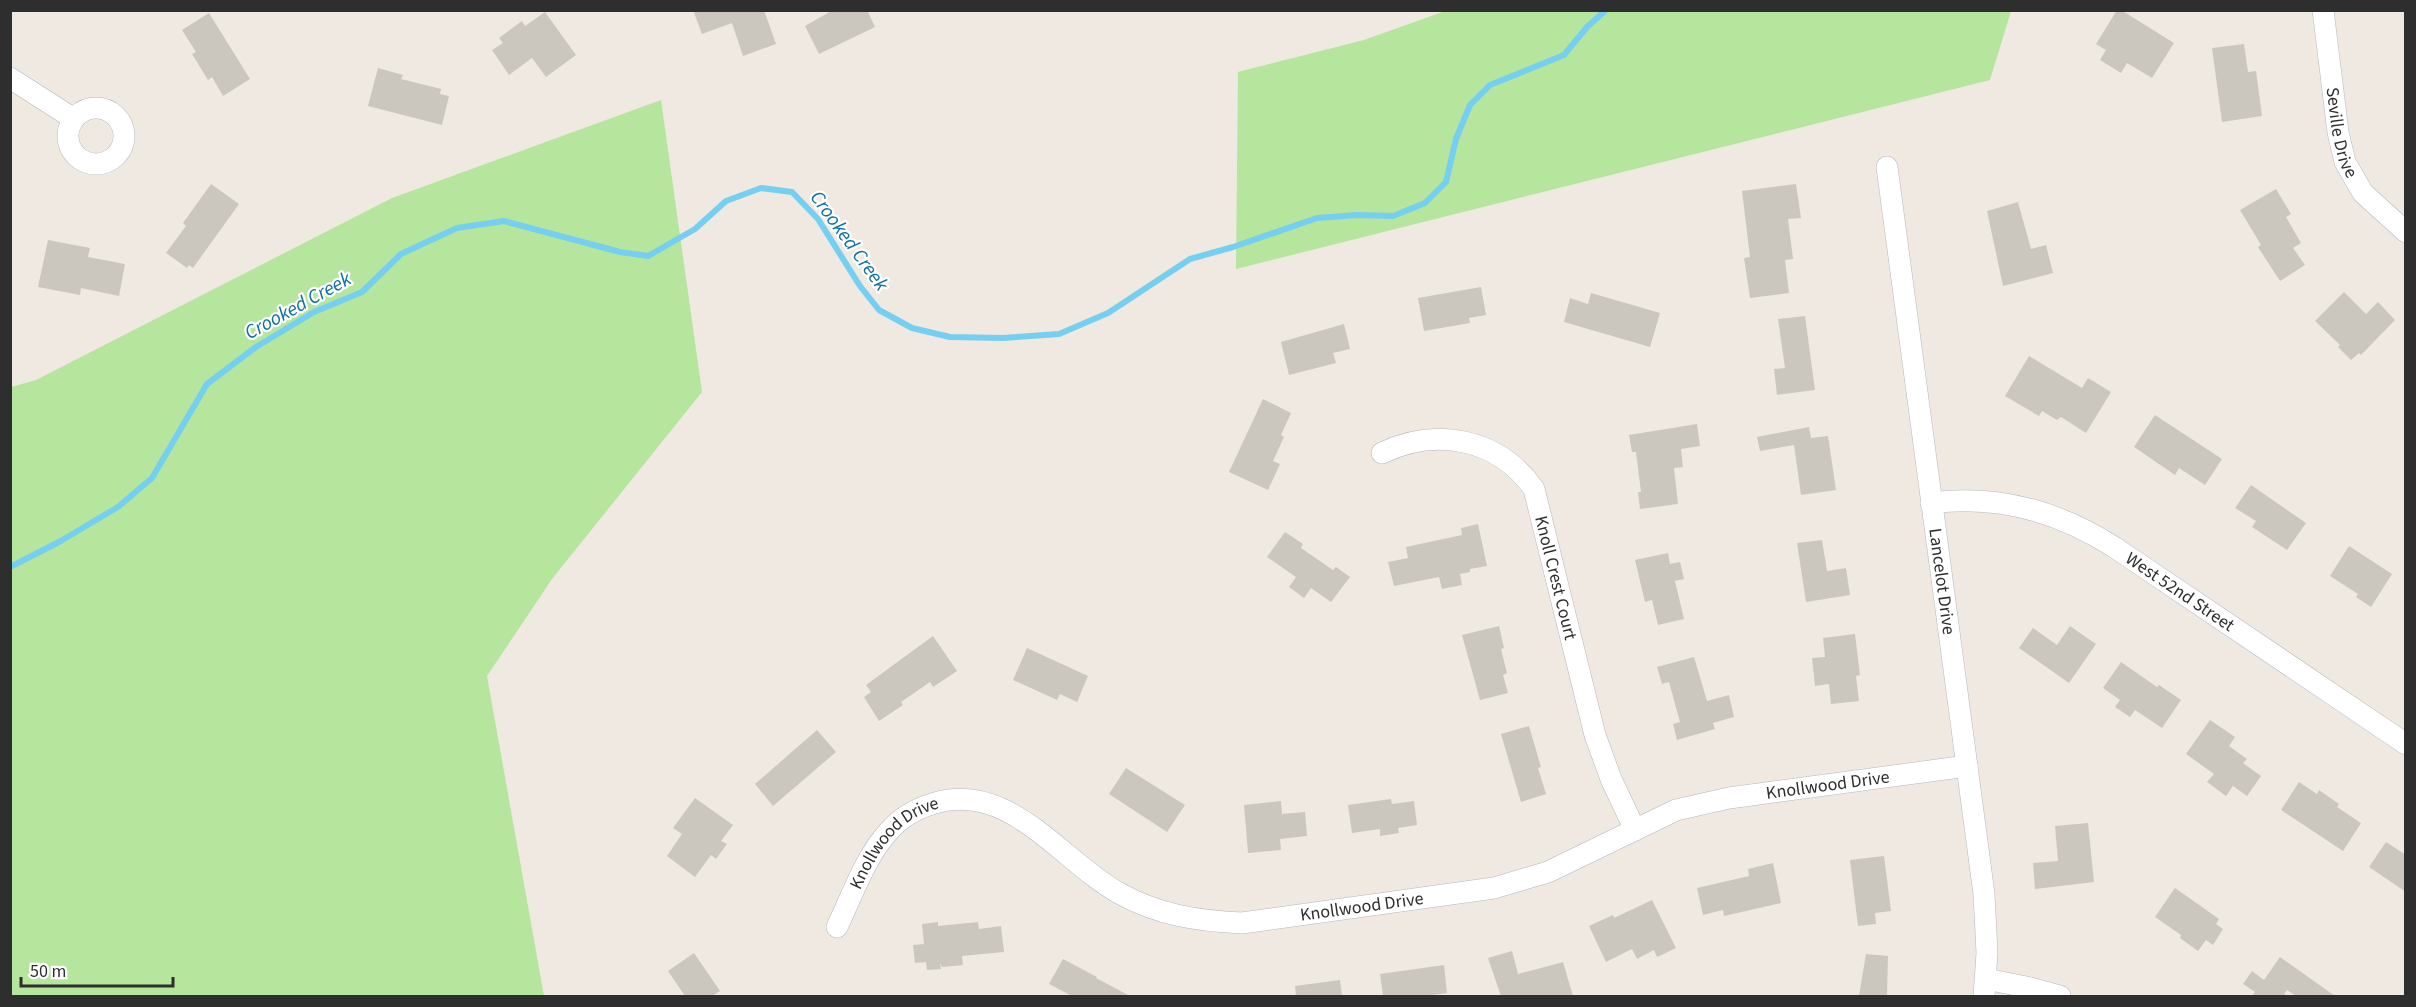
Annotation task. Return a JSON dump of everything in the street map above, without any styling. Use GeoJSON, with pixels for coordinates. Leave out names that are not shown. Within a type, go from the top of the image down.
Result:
{"type":"FeatureCollection","features":[{"type":"Feature","properties":{"kind":"street","name":"Seville Drive"},"geometry":{"type":"LineString","coordinates":[[2323,10],[2338,132],[2345,162],[2363,193],[2406,232]]}},
{"type":"Feature","properties":{"kind":"street"},"geometry":{"type":"LineString","coordinates":[[10,78],[74,119]]}},
{"type":"Feature","properties":{"kind":"street","name":"Lancelot Drive"},"geometry":{"type":"LineString","coordinates":[[1887,166],[1986,914],[1985,988]]}},
{"type":"Feature","properties":{"kind":"street","name":"Knoll Crest Court"},"geometry":{"type":"LineString","coordinates":[[1382,453],[1399,445],[1425,439],[1452,439],[1470,443],[1506,461],[1521,473],[1534,489],[1595,735],[1611,779],[1635,830]]}},
{"type":"Feature","properties":{"kind":"street","name":"West 52nd Street"},"geometry":{"type":"LineString","coordinates":[[1931,502],[1950,500],[1998,502],[2036,510],[2072,523],[2124,554],[2406,744]]}},
{"type":"Feature","properties":{"kind":"street","name":"Knollwood Drive"},"geometry":{"type":"LineString","coordinates":[[837,927],[873,854],[889,831],[911,813],[946,800],[974,800],[1009,811],[1088,874],[1138,903],[1184,918],[1242,923],[1494,888],[1548,872],[1676,810],[1729,798],[1966,766]]}},
{"type":"Feature","properties":{"kind":"street"},"geometry":{"type":"LineString","coordinates":[[1985,988],[2031,988],[2060,996]]}},
{"type":"Feature","properties":{"kind":"green space"},"geometry":{"type":"Polygon","coordinates":[[[1448,10],[2011,11],[1990,80],[1236,269],[1238,72],[1364,40],[1448,10]]]}},
{"type":"Feature","properties":{"kind":"green space"},"geometry":{"type":"Polygon","coordinates":[[[661,100],[702,392],[552,579],[487,676],[544,996],[11,996],[11,387],[36,380],[392,198],[661,100]]]}},
{"type":"Feature","properties":{"kind":"building"},"geometry":{"type":"Polygon","coordinates":[[[693,10],[764,10],[776,44],[743,56],[732,23],[702,34],[693,10]]]}},
{"type":"Feature","properties":{"kind":"building"},"geometry":{"type":"Polygon","coordinates":[[[833,10],[867,10],[875,27],[819,54],[805,26],[833,10]]]}},
{"type":"Feature","properties":{"kind":"building"},"geometry":{"type":"Polygon","coordinates":[[[2117,10],[2121,10],[2174,43],[2152,78],[2127,63],[2121,73],[2100,60],[2106,50],[2096,44],[2117,10]]]}},
{"type":"Feature","properties":{"kind":"building"},"geometry":{"type":"Polygon","coordinates":[[[545,12],[576,55],[546,77],[532,58],[509,75],[492,50],[503,43],[499,38],[522,21],[525,26],[545,12]]]}},
{"type":"Feature","properties":{"kind":"building"},"geometry":{"type":"Polygon","coordinates":[[[209,13],[250,79],[223,96],[212,77],[208,80],[192,54],[196,52],[182,30],[209,13]]]}},
{"type":"Feature","properties":{"kind":"building"},"geometry":{"type":"Polygon","coordinates":[[[2244,44],[2248,72],[2256,71],[2262,116],[2222,122],[2212,48],[2244,44]]]}},
{"type":"Feature","properties":{"kind":"building"},"geometry":{"type":"Polygon","coordinates":[[[378,68],[403,75],[401,79],[441,89],[440,94],[449,96],[442,125],[368,106],[378,68]]]}},
{"type":"Feature","properties":{"kind":"building"},"geometry":{"type":"Polygon","coordinates":[[[211,184],[239,204],[193,268],[189,265],[187,268],[166,253],[186,226],[183,223],[211,184]]]}},
{"type":"Feature","properties":{"kind":"building"},"geometry":{"type":"Polygon","coordinates":[[[1796,184],[1801,218],[1788,219],[1793,259],[1785,260],[1789,293],[1750,298],[1744,258],[1750,257],[1742,191],[1796,184]]]}},
{"type":"Feature","properties":{"kind":"building"},"geometry":{"type":"Polygon","coordinates":[[[2276,189],[2291,214],[2286,217],[2301,243],[2293,248],[2305,265],[2280,281],[2258,247],[2261,245],[2240,210],[2276,189]]]}},
{"type":"Feature","properties":{"kind":"building"},"geometry":{"type":"Polygon","coordinates":[[[2018,202],[2031,249],[2046,245],[2053,273],[2003,286],[1987,211],[2018,202]]]}},
{"type":"Feature","properties":{"kind":"building"},"geometry":{"type":"Polygon","coordinates":[[[48,240],[90,248],[88,257],[125,264],[119,296],[81,288],[80,295],[38,287],[48,240]]]}},
{"type":"Feature","properties":{"kind":"building"},"geometry":{"type":"Polygon","coordinates":[[[1481,287],[1486,315],[1469,318],[1470,323],[1424,331],[1418,298],[1481,287]]]}},
{"type":"Feature","properties":{"kind":"building"},"geometry":{"type":"Polygon","coordinates":[[[2344,292],[2366,314],[2378,302],[2395,320],[2361,355],[2359,353],[2351,360],[2338,347],[2340,345],[2315,321],[2344,292]]]}},
{"type":"Feature","properties":{"kind":"building"},"geometry":{"type":"Polygon","coordinates":[[[1591,293],[1660,313],[1650,347],[1564,322],[1570,298],[1588,304],[1591,293]]]}},
{"type":"Feature","properties":{"kind":"building"},"geometry":{"type":"Polygon","coordinates":[[[1805,316],[1815,390],[1777,395],[1774,369],[1785,368],[1778,319],[1805,316]]]}},
{"type":"Feature","properties":{"kind":"building"},"geometry":{"type":"Polygon","coordinates":[[[1344,324],[1350,349],[1333,353],[1336,363],[1289,375],[1281,342],[1344,324]]]}},
{"type":"Feature","properties":{"kind":"building"},"geometry":{"type":"Polygon","coordinates":[[[2029,356],[2082,388],[2088,378],[2111,392],[2086,433],[2061,417],[2057,420],[2042,411],[2039,416],[2005,396],[2029,356]]]}},
{"type":"Feature","properties":{"kind":"building"},"geometry":{"type":"Polygon","coordinates":[[[1263,399],[1291,413],[1281,435],[1284,437],[1273,461],[1280,464],[1268,490],[1229,472],[1263,399]]]}},
{"type":"Feature","properties":{"kind":"building"},"geometry":{"type":"Polygon","coordinates":[[[2155,415],[2222,459],[2205,485],[2179,468],[2175,475],[2134,447],[2155,415]]]}},
{"type":"Feature","properties":{"kind":"building"},"geometry":{"type":"Polygon","coordinates":[[[1697,424],[1700,446],[1681,449],[1683,467],[1674,468],[1678,504],[1640,509],[1638,492],[1641,492],[1636,452],[1632,452],[1629,435],[1697,424]]]}},
{"type":"Feature","properties":{"kind":"building"},"geometry":{"type":"Polygon","coordinates":[[[1809,427],[1811,438],[1828,436],[1836,490],[1801,495],[1794,445],[1760,451],[1757,437],[1809,427]]]}},
{"type":"Feature","properties":{"kind":"building"},"geometry":{"type":"Polygon","coordinates":[[[2251,485],[2306,523],[2287,550],[2252,527],[2256,521],[2235,508],[2251,485]]]}},
{"type":"Feature","properties":{"kind":"building"},"geometry":{"type":"Polygon","coordinates":[[[1478,524],[1487,566],[1470,569],[1470,572],[1460,574],[1462,585],[1442,589],[1439,577],[1394,586],[1388,562],[1408,558],[1406,547],[1462,535],[1461,528],[1478,524]]]}},
{"type":"Feature","properties":{"kind":"building"},"geometry":{"type":"Polygon","coordinates":[[[1285,532],[1303,544],[1301,548],[1333,570],[1336,567],[1350,577],[1331,602],[1311,588],[1304,598],[1289,587],[1296,577],[1267,557],[1285,532]]]}},
{"type":"Feature","properties":{"kind":"building"},"geometry":{"type":"Polygon","coordinates":[[[1822,540],[1827,571],[1846,568],[1850,595],[1806,602],[1797,543],[1822,540]]]}},
{"type":"Feature","properties":{"kind":"building"},"geometry":{"type":"Polygon","coordinates":[[[2349,546],[2392,574],[2371,607],[2356,597],[2358,594],[2330,576],[2349,546]]]}},
{"type":"Feature","properties":{"kind":"building"},"geometry":{"type":"Polygon","coordinates":[[[1668,553],[1670,564],[1680,562],[1684,579],[1675,581],[1684,619],[1658,625],[1652,600],[1645,602],[1635,560],[1668,553]]]}},
{"type":"Feature","properties":{"kind":"building"},"geometry":{"type":"Polygon","coordinates":[[[1499,626],[1504,648],[1501,649],[1507,673],[1503,675],[1508,693],[1480,700],[1462,635],[1499,626]]]}},
{"type":"Feature","properties":{"kind":"building"},"geometry":{"type":"Polygon","coordinates":[[[2070,626],[2096,644],[2069,683],[2019,648],[2033,628],[2057,645],[2070,626]]]}},
{"type":"Feature","properties":{"kind":"building"},"geometry":{"type":"Polygon","coordinates":[[[1855,634],[1860,675],[1856,676],[1859,701],[1831,704],[1829,684],[1815,686],[1812,658],[1825,657],[1823,638],[1855,634]]]}},
{"type":"Feature","properties":{"kind":"building"},"geometry":{"type":"Polygon","coordinates":[[[933,636],[957,671],[933,687],[930,682],[901,702],[903,705],[879,721],[864,697],[871,692],[866,685],[933,636]]]}},
{"type":"Feature","properties":{"kind":"building"},"geometry":{"type":"Polygon","coordinates":[[[1027,648],[1088,676],[1077,702],[1060,694],[1057,700],[1013,680],[1027,648]]]}},
{"type":"Feature","properties":{"kind":"building"},"geometry":{"type":"Polygon","coordinates":[[[1694,657],[1707,701],[1729,695],[1734,717],[1713,723],[1715,729],[1677,740],[1673,724],[1680,722],[1669,682],[1662,684],[1657,667],[1694,657]]]}},
{"type":"Feature","properties":{"kind":"building"},"geometry":{"type":"Polygon","coordinates":[[[2121,662],[2157,687],[2159,685],[2181,700],[2162,728],[2135,710],[2130,717],[2115,707],[2120,700],[2103,688],[2121,662]]]}},
{"type":"Feature","properties":{"kind":"building"},"geometry":{"type":"Polygon","coordinates":[[[2210,720],[2235,737],[2229,746],[2247,759],[2243,763],[2261,776],[2247,796],[2233,786],[2226,796],[2207,782],[2214,774],[2186,754],[2210,720]]]}},
{"type":"Feature","properties":{"kind":"building"},"geometry":{"type":"Polygon","coordinates":[[[1529,726],[1546,794],[1521,802],[1501,734],[1529,726]]]}},
{"type":"Feature","properties":{"kind":"building"},"geometry":{"type":"Polygon","coordinates":[[[817,730],[836,752],[773,806],[755,784],[817,730]]]}},
{"type":"Feature","properties":{"kind":"building"},"geometry":{"type":"Polygon","coordinates":[[[1126,768],[1185,805],[1167,832],[1109,794],[1126,768]]]}},
{"type":"Feature","properties":{"kind":"building"},"geometry":{"type":"Polygon","coordinates":[[[2299,782],[2317,794],[2319,790],[2339,804],[2337,807],[2361,823],[2343,851],[2281,810],[2299,782]]]}},
{"type":"Feature","properties":{"kind":"building"},"geometry":{"type":"Polygon","coordinates":[[[695,798],[733,825],[721,841],[727,844],[716,859],[711,855],[695,877],[667,856],[682,834],[673,828],[695,798]]]}},
{"type":"Feature","properties":{"kind":"building"},"geometry":{"type":"Polygon","coordinates":[[[1391,799],[1392,804],[1414,801],[1417,825],[1398,828],[1399,833],[1380,836],[1380,829],[1352,833],[1348,805],[1391,799]]]}},
{"type":"Feature","properties":{"kind":"building"},"geometry":{"type":"Polygon","coordinates":[[[1281,801],[1282,814],[1305,812],[1307,836],[1280,839],[1281,850],[1248,853],[1244,805],[1281,801]]]}},
{"type":"Feature","properties":{"kind":"building"},"geometry":{"type":"Polygon","coordinates":[[[2088,823],[2094,882],[2035,889],[2033,863],[2058,861],[2055,826],[2088,823]]]}},
{"type":"Feature","properties":{"kind":"building"},"geometry":{"type":"Polygon","coordinates":[[[2386,842],[2406,855],[2406,892],[2369,867],[2386,842]]]}},
{"type":"Feature","properties":{"kind":"building"},"geometry":{"type":"Polygon","coordinates":[[[1884,856],[1891,911],[1875,913],[1876,924],[1858,926],[1850,860],[1884,856]]]}},
{"type":"Feature","properties":{"kind":"building"},"geometry":{"type":"Polygon","coordinates":[[[1773,863],[1781,903],[1724,916],[1723,910],[1703,915],[1697,888],[1749,876],[1748,869],[1773,863]]]}},
{"type":"Feature","properties":{"kind":"building"},"geometry":{"type":"Polygon","coordinates":[[[2175,888],[2219,919],[2216,924],[2223,929],[2213,945],[2206,940],[2198,951],[2180,938],[2181,935],[2155,917],[2175,888]]]}},
{"type":"Feature","properties":{"kind":"building"},"geometry":{"type":"Polygon","coordinates":[[[1652,900],[1676,948],[1657,957],[1654,950],[1637,959],[1632,949],[1606,962],[1589,926],[1613,915],[1614,918],[1652,900]]]}},
{"type":"Feature","properties":{"kind":"building"},"geometry":{"type":"Polygon","coordinates":[[[938,922],[938,926],[978,922],[979,929],[1001,926],[1004,952],[962,956],[963,965],[942,967],[940,963],[941,969],[927,970],[926,962],[915,963],[913,945],[924,944],[922,924],[938,922]]]}},
{"type":"Feature","properties":{"kind":"building"},"geometry":{"type":"Polygon","coordinates":[[[1512,951],[1518,974],[1563,962],[1573,996],[1501,996],[1488,958],[1512,951]]]}},
{"type":"Feature","properties":{"kind":"building"},"geometry":{"type":"Polygon","coordinates":[[[694,953],[720,991],[712,996],[685,996],[668,971],[694,953]]]}},
{"type":"Feature","properties":{"kind":"building"},"geometry":{"type":"Polygon","coordinates":[[[1866,954],[1888,956],[1887,996],[1859,996],[1866,954]]]}},
{"type":"Feature","properties":{"kind":"building"},"geometry":{"type":"Polygon","coordinates":[[[2280,957],[2335,996],[2296,996],[2287,990],[2284,994],[2288,996],[2252,996],[2255,992],[2243,984],[2252,971],[2264,980],[2280,957]]]}},
{"type":"Feature","properties":{"kind":"building"},"geometry":{"type":"Polygon","coordinates":[[[1063,959],[1130,996],[1072,996],[1049,984],[1063,959]]]}},
{"type":"Feature","properties":{"kind":"building"},"geometry":{"type":"Polygon","coordinates":[[[1444,965],[1447,993],[1425,996],[1383,996],[1380,974],[1444,965]]]}},
{"type":"Feature","properties":{"kind":"building"},"geometry":{"type":"Polygon","coordinates":[[[1340,980],[1342,996],[1296,996],[1295,986],[1340,980]]]}},
{"type":"Feature","properties":{"kind":"waterway","name":"Crooked Creek"},"geometry":{"type":"LineString","coordinates":[[10,567],[59,542],[118,507],[152,478],[207,384],[256,347],[314,312],[362,292],[401,254],[457,228],[504,221],[620,252],[648,256],[695,229],[726,201],[761,188],[792,192],[818,219],[860,286],[879,310],[912,328],[950,337],[1003,338],[1059,334],[1108,313],[1190,259],[1317,218],[1357,215],[1393,216],[1425,203],[1446,182],[1456,139],[1470,105],[1490,85],[1564,55],[1587,27],[1606,10]]}}]}
